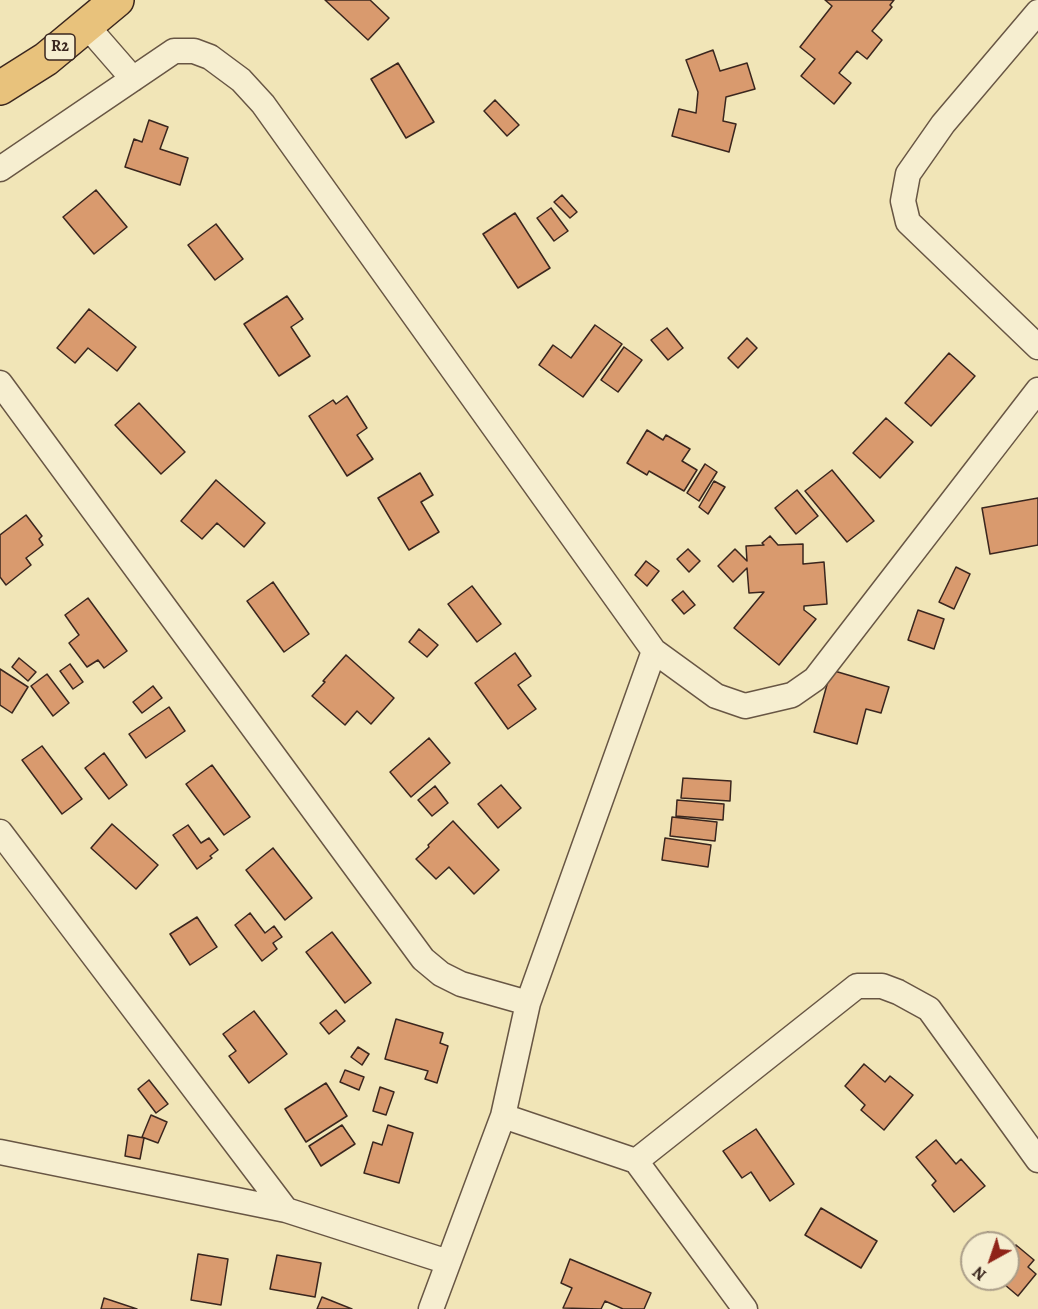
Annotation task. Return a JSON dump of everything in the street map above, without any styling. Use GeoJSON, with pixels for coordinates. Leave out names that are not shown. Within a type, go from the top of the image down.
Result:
{"type":"FeatureCollection","features":[{"type":"Feature","properties":{"kind":"highway","name":"R2"},"geometry":{"type":"LineString","coordinates":[[0,88],[46,59],[117,0]]}},
{"type":"Feature","properties":{"kind":"street"},"geometry":{"type":"LineString","coordinates":[[1038,12],[943,124],[908,174],[903,201],[908,222],[1038,347]]}},
{"type":"Feature","properties":{"kind":"street"},"geometry":{"type":"LineString","coordinates":[[86,25],[132,79]]}},
{"type":"Feature","properties":{"kind":"street"},"geometry":{"type":"LineString","coordinates":[[0,169],[174,51],[194,51],[210,57],[227,69],[241,80],[263,104],[654,651],[716,696],[746,706],[792,695],[815,679],[1038,390]]}},
{"type":"Feature","properties":{"kind":"street"},"geometry":{"type":"LineString","coordinates":[[0,383],[423,959],[441,974],[461,984],[528,1003]]}},
{"type":"Feature","properties":{"kind":"street"},"geometry":{"type":"LineString","coordinates":[[431,1309],[503,1116],[528,1003],[654,651]]}},
{"type":"Feature","properties":{"kind":"street"},"geometry":{"type":"LineString","coordinates":[[0,832],[286,1210]]}},
{"type":"Feature","properties":{"kind":"street"},"geometry":{"type":"LineString","coordinates":[[636,1161],[857,986],[882,986],[929,1009],[1038,1160]]}},
{"type":"Feature","properties":{"kind":"street"},"geometry":{"type":"LineString","coordinates":[[503,1116],[636,1161],[745,1309]]}},
{"type":"Feature","properties":{"kind":"street"},"geometry":{"type":"LineString","coordinates":[[0,1152],[286,1210],[448,1262]]}},
{"type":"Feature","properties":{"kind":"building"},"geometry":{"type":"Polygon","coordinates":[[[325,0],[370,0],[389,18],[368,40],[325,0]]]}},
{"type":"Feature","properties":{"kind":"building"},"geometry":{"type":"Polygon","coordinates":[[[825,0],[894,0],[890,5],[892,7],[872,31],[882,40],[867,59],[857,51],[839,73],[851,83],[834,104],[801,76],[815,59],[800,47],[832,6],[825,0]]]}},
{"type":"Feature","properties":{"kind":"building"},"geometry":{"type":"Polygon","coordinates":[[[713,50],[720,71],[747,63],[755,89],[726,97],[723,121],[736,124],[729,152],[672,136],[679,109],[696,113],[698,92],[686,60],[713,50]]]}},
{"type":"Feature","properties":{"kind":"building"},"geometry":{"type":"Polygon","coordinates":[[[398,63],[434,122],[406,138],[371,79],[398,63]]]}},
{"type":"Feature","properties":{"kind":"building"},"geometry":{"type":"Polygon","coordinates":[[[495,100],[519,125],[507,136],[484,111],[495,100]]]}},
{"type":"Feature","properties":{"kind":"building"},"geometry":{"type":"Polygon","coordinates":[[[149,120],[168,127],[160,149],[188,158],[180,185],[125,167],[134,139],[142,142],[149,120]]]}},
{"type":"Feature","properties":{"kind":"building"},"geometry":{"type":"Polygon","coordinates":[[[96,190],[127,227],[94,254],[63,217],[96,190]]]}},
{"type":"Feature","properties":{"kind":"building"},"geometry":{"type":"Polygon","coordinates":[[[562,195],[577,212],[570,218],[554,202],[562,195]]]}},
{"type":"Feature","properties":{"kind":"building"},"geometry":{"type":"Polygon","coordinates":[[[551,208],[568,231],[554,241],[537,218],[551,208]]]}},
{"type":"Feature","properties":{"kind":"building"},"geometry":{"type":"Polygon","coordinates":[[[515,213],[550,268],[518,288],[483,234],[515,213]]]}},
{"type":"Feature","properties":{"kind":"building"},"geometry":{"type":"Polygon","coordinates":[[[216,224],[243,259],[215,280],[188,245],[216,224]]]}},
{"type":"Feature","properties":{"kind":"building"},"geometry":{"type":"Polygon","coordinates":[[[287,296],[303,319],[291,327],[310,356],[279,376],[244,324],[287,296]]]}},
{"type":"Feature","properties":{"kind":"building"},"geometry":{"type":"Polygon","coordinates":[[[89,309],[136,347],[117,371],[88,348],[75,363],[57,348],[89,309]]]}},
{"type":"Feature","properties":{"kind":"building"},"geometry":{"type":"Polygon","coordinates":[[[595,325],[622,344],[583,397],[539,365],[553,345],[571,358],[595,325]]]}},
{"type":"Feature","properties":{"kind":"building"},"geometry":{"type":"Polygon","coordinates":[[[667,328],[683,348],[668,360],[651,340],[667,328]]]}},
{"type":"Feature","properties":{"kind":"building"},"geometry":{"type":"Polygon","coordinates":[[[747,338],[757,348],[738,368],[728,358],[747,338]]]}},
{"type":"Feature","properties":{"kind":"building"},"geometry":{"type":"Polygon","coordinates":[[[624,347],[642,360],[618,392],[601,380],[624,347]]]}},
{"type":"Feature","properties":{"kind":"building"},"geometry":{"type":"Polygon","coordinates":[[[949,353],[975,376],[931,426],[905,403],[949,353]]]}},
{"type":"Feature","properties":{"kind":"building"},"geometry":{"type":"Polygon","coordinates":[[[347,396],[367,428],[357,435],[373,459],[347,476],[309,416],[333,400],[336,404],[347,396]]]}},
{"type":"Feature","properties":{"kind":"building"},"geometry":{"type":"Polygon","coordinates":[[[139,403],[185,452],[161,474],[115,425],[139,403]]]}},
{"type":"Feature","properties":{"kind":"building"},"geometry":{"type":"Polygon","coordinates":[[[886,418],[913,442],[880,478],[853,453],[886,418]]]}},
{"type":"Feature","properties":{"kind":"building"},"geometry":{"type":"Polygon","coordinates":[[[647,430],[663,440],[666,435],[690,449],[682,461],[697,470],[684,491],[649,471],[647,475],[627,463],[647,430]]]}},
{"type":"Feature","properties":{"kind":"building"},"geometry":{"type":"Polygon","coordinates":[[[705,464],[717,472],[699,501],[687,493],[705,464]]]}},
{"type":"Feature","properties":{"kind":"building"},"geometry":{"type":"Polygon","coordinates":[[[832,470],[874,521],[847,542],[805,491],[832,470]]]}},
{"type":"Feature","properties":{"kind":"building"},"geometry":{"type":"Polygon","coordinates":[[[420,473],[433,495],[421,502],[439,532],[409,550],[378,498],[420,473]]]}},
{"type":"Feature","properties":{"kind":"building"},"geometry":{"type":"Polygon","coordinates":[[[216,480],[265,523],[244,547],[217,523],[202,539],[181,521],[216,480]]]}},
{"type":"Feature","properties":{"kind":"building"},"geometry":{"type":"Polygon","coordinates":[[[714,481],[725,487],[708,514],[699,507],[714,481]]]}},
{"type":"Feature","properties":{"kind":"building"},"geometry":{"type":"Polygon","coordinates":[[[797,490],[818,516],[796,534],[775,508],[797,490]]]}},
{"type":"Feature","properties":{"kind":"building"},"geometry":{"type":"Polygon","coordinates":[[[1038,498],[1038,545],[990,554],[982,508],[1038,498]]]}},
{"type":"Feature","properties":{"kind":"building"},"geometry":{"type":"Polygon","coordinates":[[[26,515],[42,536],[39,539],[43,545],[26,558],[31,565],[6,585],[0,577],[0,535],[26,515]]]}},
{"type":"Feature","properties":{"kind":"building"},"geometry":{"type":"Polygon","coordinates":[[[770,536],[778,545],[803,544],[803,564],[824,562],[827,604],[804,606],[804,610],[816,619],[779,665],[734,628],[764,592],[749,593],[747,568],[733,582],[718,566],[735,549],[747,561],[746,546],[764,545],[762,543],[770,536]]]}},
{"type":"Feature","properties":{"kind":"building"},"geometry":{"type":"Polygon","coordinates":[[[688,549],[700,561],[689,572],[677,559],[688,549]]]}},
{"type":"Feature","properties":{"kind":"building"},"geometry":{"type":"Polygon","coordinates":[[[646,561],[659,571],[647,586],[635,575],[646,561]]]}},
{"type":"Feature","properties":{"kind":"building"},"geometry":{"type":"Polygon","coordinates":[[[956,567],[970,574],[954,609],[939,602],[956,567]]]}},
{"type":"Feature","properties":{"kind":"building"},"geometry":{"type":"Polygon","coordinates":[[[273,582],[309,634],[284,652],[247,601],[273,582]]]}},
{"type":"Feature","properties":{"kind":"building"},"geometry":{"type":"Polygon","coordinates":[[[472,586],[501,624],[477,642],[448,604],[472,586]]]}},
{"type":"Feature","properties":{"kind":"building"},"geometry":{"type":"Polygon","coordinates":[[[683,591],[695,605],[684,614],[672,600],[683,591]]]}},
{"type":"Feature","properties":{"kind":"building"},"geometry":{"type":"Polygon","coordinates":[[[88,598],[127,651],[104,668],[98,660],[87,667],[69,643],[79,635],[65,615],[88,598]]]}},
{"type":"Feature","properties":{"kind":"building"},"geometry":{"type":"Polygon","coordinates":[[[918,610],[944,619],[934,649],[908,640],[918,610]]]}},
{"type":"Feature","properties":{"kind":"building"},"geometry":{"type":"Polygon","coordinates":[[[419,629],[438,645],[427,657],[409,642],[419,629]]]}},
{"type":"Feature","properties":{"kind":"building"},"geometry":{"type":"Polygon","coordinates":[[[515,653],[531,676],[518,685],[536,709],[508,729],[475,683],[515,653]]]}},
{"type":"Feature","properties":{"kind":"building"},"geometry":{"type":"Polygon","coordinates":[[[346,655],[394,698],[371,724],[357,711],[345,725],[312,696],[346,655]]]}},
{"type":"Feature","properties":{"kind":"building"},"geometry":{"type":"Polygon","coordinates":[[[19,658],[36,672],[28,681],[12,667],[19,658]]]}},
{"type":"Feature","properties":{"kind":"building"},"geometry":{"type":"Polygon","coordinates":[[[70,664],[83,682],[73,689],[60,671],[70,664]]]}},
{"type":"Feature","properties":{"kind":"building"},"geometry":{"type":"Polygon","coordinates":[[[0,669],[28,687],[12,713],[0,705],[0,669]]]}},
{"type":"Feature","properties":{"kind":"building"},"geometry":{"type":"Polygon","coordinates":[[[831,670],[889,687],[881,713],[866,709],[857,744],[814,732],[831,670]]]}},
{"type":"Feature","properties":{"kind":"building"},"geometry":{"type":"Polygon","coordinates":[[[47,674],[69,703],[53,716],[31,686],[47,674]]]}},
{"type":"Feature","properties":{"kind":"building"},"geometry":{"type":"Polygon","coordinates":[[[153,686],[162,698],[142,713],[133,702],[153,686]]]}},
{"type":"Feature","properties":{"kind":"building"},"geometry":{"type":"Polygon","coordinates":[[[169,707],[185,731],[146,758],[129,734],[169,707]]]}},
{"type":"Feature","properties":{"kind":"building"},"geometry":{"type":"Polygon","coordinates":[[[429,738],[450,763],[411,797],[390,772],[429,738]]]}},
{"type":"Feature","properties":{"kind":"building"},"geometry":{"type":"Polygon","coordinates":[[[42,746],[82,799],[62,814],[22,760],[42,746]]]}},
{"type":"Feature","properties":{"kind":"building"},"geometry":{"type":"Polygon","coordinates":[[[104,753],[127,785],[109,799],[85,768],[104,753]]]}},
{"type":"Feature","properties":{"kind":"building"},"geometry":{"type":"Polygon","coordinates":[[[212,765],[250,817],[224,835],[186,784],[212,765]]]}},
{"type":"Feature","properties":{"kind":"building"},"geometry":{"type":"Polygon","coordinates":[[[683,778],[731,781],[730,801],[681,798],[683,778]]]}},
{"type":"Feature","properties":{"kind":"building"},"geometry":{"type":"Polygon","coordinates":[[[501,785],[521,808],[498,828],[478,804],[501,785]]]}},
{"type":"Feature","properties":{"kind":"building"},"geometry":{"type":"Polygon","coordinates":[[[435,786],[448,803],[432,816],[418,800],[435,786]]]}},
{"type":"Feature","properties":{"kind":"building"},"geometry":{"type":"Polygon","coordinates":[[[677,800],[724,804],[723,820],[676,816],[677,800]]]}},
{"type":"Feature","properties":{"kind":"building"},"geometry":{"type":"Polygon","coordinates":[[[672,817],[717,822],[715,841],[670,836],[672,817]]]}},
{"type":"Feature","properties":{"kind":"building"},"geometry":{"type":"Polygon","coordinates":[[[453,821],[499,870],[474,894],[449,867],[436,879],[416,859],[453,821]]]}},
{"type":"Feature","properties":{"kind":"building"},"geometry":{"type":"Polygon","coordinates":[[[112,824],[158,865],[136,889],[91,848],[112,824]]]}},
{"type":"Feature","properties":{"kind":"building"},"geometry":{"type":"Polygon","coordinates":[[[188,825],[201,843],[209,838],[218,850],[210,856],[212,858],[197,869],[173,835],[188,825]]]}},
{"type":"Feature","properties":{"kind":"building"},"geometry":{"type":"Polygon","coordinates":[[[665,838],[711,845],[708,867],[662,860],[665,838]]]}},
{"type":"Feature","properties":{"kind":"building"},"geometry":{"type":"Polygon","coordinates":[[[273,848],[312,898],[285,920],[246,870],[273,848]]]}},
{"type":"Feature","properties":{"kind":"building"},"geometry":{"type":"Polygon","coordinates":[[[250,913],[265,933],[274,926],[282,937],[273,943],[277,949],[262,961],[235,925],[250,913]]]}},
{"type":"Feature","properties":{"kind":"building"},"geometry":{"type":"Polygon","coordinates":[[[197,917],[217,947],[190,965],[170,934],[197,917]]]}},
{"type":"Feature","properties":{"kind":"building"},"geometry":{"type":"Polygon","coordinates":[[[332,932],[371,983],[345,1003],[306,952],[332,932]]]}},
{"type":"Feature","properties":{"kind":"building"},"geometry":{"type":"Polygon","coordinates":[[[336,1010],[345,1021],[329,1034],[320,1023],[336,1010]]]}},
{"type":"Feature","properties":{"kind":"building"},"geometry":{"type":"Polygon","coordinates":[[[254,1011],[287,1054],[249,1083],[229,1056],[236,1051],[223,1034],[254,1011]]]}},
{"type":"Feature","properties":{"kind":"building"},"geometry":{"type":"Polygon","coordinates":[[[396,1019],[443,1033],[440,1043],[448,1046],[437,1083],[425,1079],[428,1071],[385,1059],[396,1019]]]}},
{"type":"Feature","properties":{"kind":"building"},"geometry":{"type":"Polygon","coordinates":[[[358,1047],[369,1054],[362,1065],[351,1057],[358,1047]]]}},
{"type":"Feature","properties":{"kind":"building"},"geometry":{"type":"Polygon","coordinates":[[[864,1064],[885,1082],[890,1076],[913,1095],[884,1130],[861,1110],[865,1105],[845,1086],[864,1064]]]}},
{"type":"Feature","properties":{"kind":"building"},"geometry":{"type":"Polygon","coordinates":[[[345,1070],[364,1077],[359,1090],[340,1082],[345,1070]]]}},
{"type":"Feature","properties":{"kind":"building"},"geometry":{"type":"Polygon","coordinates":[[[149,1080],[168,1104],[156,1113],[138,1089],[149,1080]]]}},
{"type":"Feature","properties":{"kind":"building"},"geometry":{"type":"Polygon","coordinates":[[[326,1083],[347,1116],[306,1142],[285,1109],[326,1083]]]}},
{"type":"Feature","properties":{"kind":"building"},"geometry":{"type":"Polygon","coordinates":[[[380,1087],[394,1092],[386,1115],[373,1111],[380,1087]]]}},
{"type":"Feature","properties":{"kind":"building"},"geometry":{"type":"Polygon","coordinates":[[[151,1115],[167,1122],[158,1143],[142,1137],[151,1115]]]}},
{"type":"Feature","properties":{"kind":"building"},"geometry":{"type":"Polygon","coordinates":[[[342,1125],[355,1144],[321,1166],[309,1146],[342,1125]]]}},
{"type":"Feature","properties":{"kind":"building"},"geometry":{"type":"Polygon","coordinates":[[[388,1125],[413,1133],[399,1183],[364,1173],[373,1142],[382,1145],[388,1125]]]}},
{"type":"Feature","properties":{"kind":"building"},"geometry":{"type":"Polygon","coordinates":[[[756,1129],[794,1184],[770,1201],[751,1172],[742,1178],[723,1151],[756,1129]]]}},
{"type":"Feature","properties":{"kind":"building"},"geometry":{"type":"Polygon","coordinates":[[[128,1135],[144,1138],[140,1159],[125,1156],[128,1135]]]}},
{"type":"Feature","properties":{"kind":"building"},"geometry":{"type":"Polygon","coordinates":[[[936,1140],[956,1164],[961,1159],[985,1186],[954,1212],[932,1185],[936,1181],[916,1157],[936,1140]]]}},
{"type":"Feature","properties":{"kind":"building"},"geometry":{"type":"Polygon","coordinates":[[[821,1208],[877,1241],[861,1268],[805,1235],[821,1208]]]}},
{"type":"Feature","properties":{"kind":"building"},"geometry":{"type":"Polygon","coordinates":[[[1020,1248],[1034,1260],[1028,1267],[1036,1274],[1018,1296],[1012,1291],[1020,1291],[1020,1248]]]}},
{"type":"Feature","properties":{"kind":"building"},"geometry":{"type":"Polygon","coordinates":[[[198,1254],[228,1259],[221,1305],[191,1300],[198,1254]]]}},
{"type":"Feature","properties":{"kind":"building"},"geometry":{"type":"Polygon","coordinates":[[[277,1255],[321,1263],[315,1297],[270,1289],[277,1255]]]}},
{"type":"Feature","properties":{"kind":"building"},"geometry":{"type":"Polygon","coordinates":[[[570,1259],[651,1293],[644,1309],[623,1309],[605,1301],[601,1309],[563,1308],[572,1288],[561,1283],[570,1259]]]}},
{"type":"Feature","properties":{"kind":"building"},"geometry":{"type":"Polygon","coordinates":[[[322,1297],[352,1309],[317,1309],[322,1297]]]}},
{"type":"Feature","properties":{"kind":"building"},"geometry":{"type":"Polygon","coordinates":[[[104,1298],[137,1309],[101,1309],[104,1298]]]}}]}
